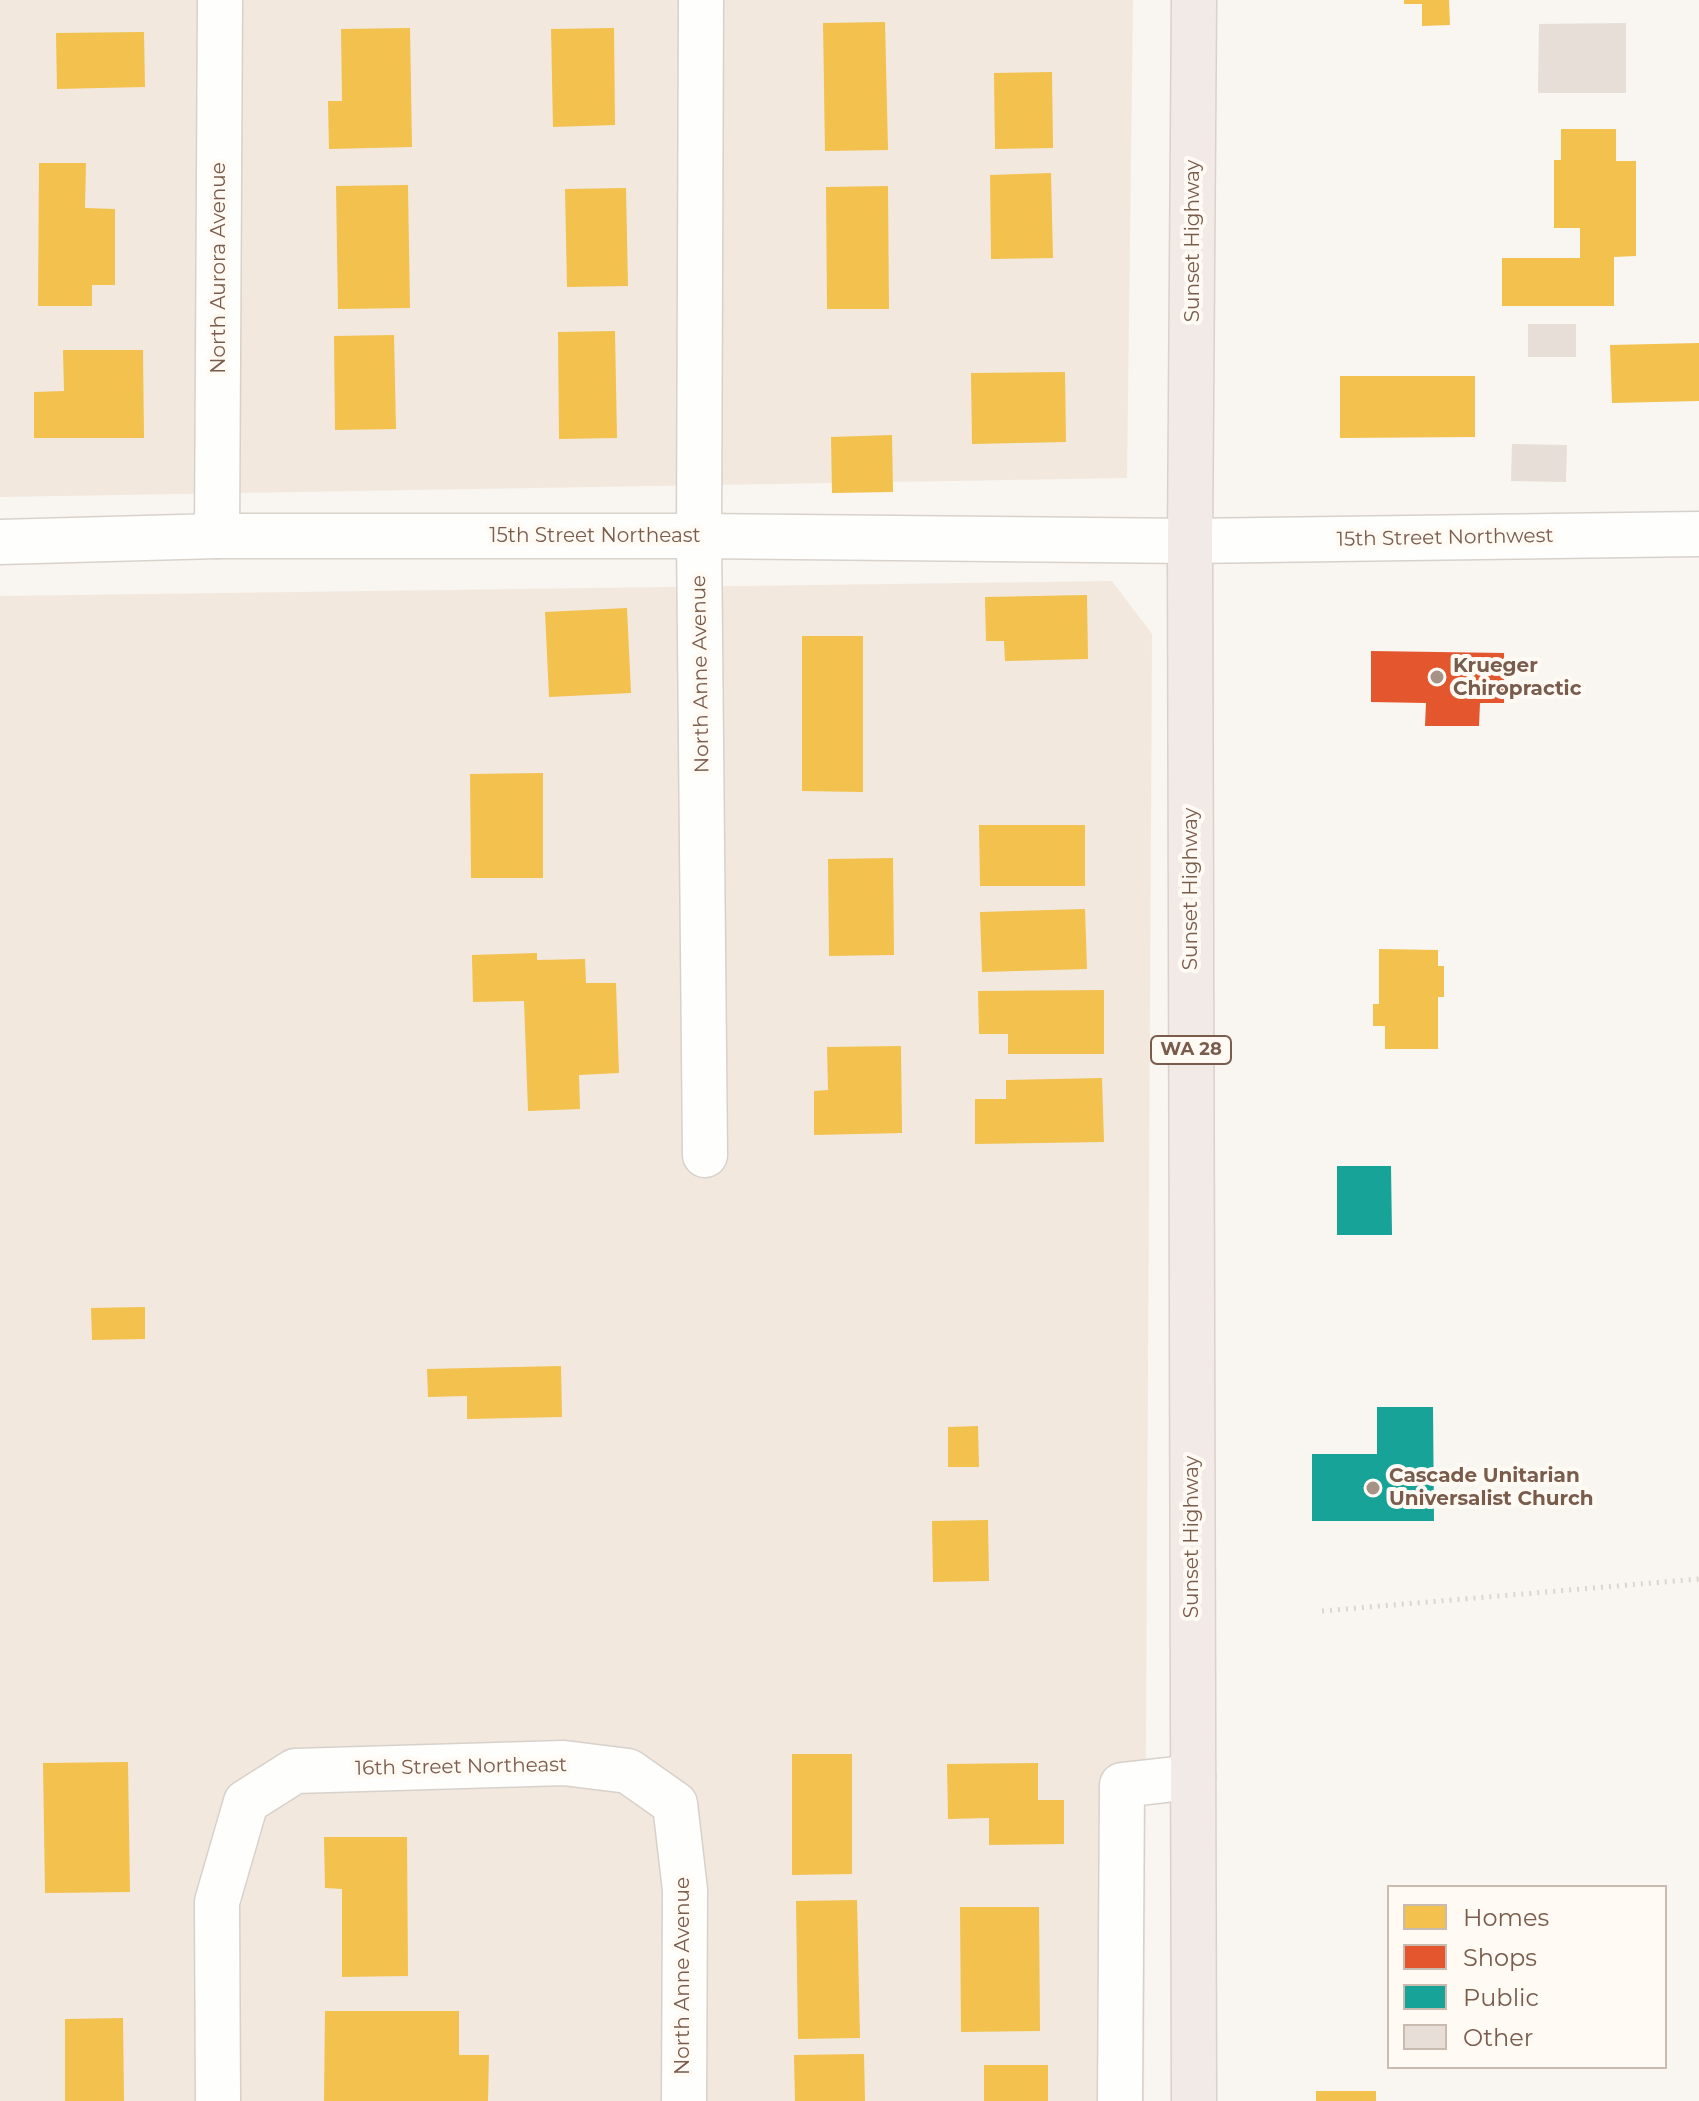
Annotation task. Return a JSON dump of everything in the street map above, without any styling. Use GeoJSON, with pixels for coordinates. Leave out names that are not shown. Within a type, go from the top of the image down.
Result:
{"type":"FeatureCollection","features":[{"type":"Feature","properties":{"kind":"highway","name":"Sunset Highway"},"geometry":{"type":"LineString","coordinates":[[1194,0],[1190,541],[1194,2101]]}},
{"type":"Feature","properties":{"kind":"street","name":"North Aurora Avenue"},"geometry":{"type":"LineString","coordinates":[[217,536],[220,0]]}},
{"type":"Feature","properties":{"kind":"street","name":"North Anne Avenue"},"geometry":{"type":"LineString","coordinates":[[701,0],[699,536],[705,1155]]}},
{"type":"Feature","properties":{"kind":"street","name":"15th Street Northwest"},"geometry":{"type":"LineString","coordinates":[[1190,541],[1699,534]]}},
{"type":"Feature","properties":{"kind":"street","name":"15th Street Northeast"},"geometry":{"type":"LineString","coordinates":[[0,542],[217,536],[699,536],[1190,541]]}},
{"type":"Feature","properties":{"kind":"street","name":"16th Street Northeast"},"geometry":{"type":"LineString","coordinates":[[218,2101],[217,1902],[246,1802],[295,1771],[564,1763],[628,1771],[675,1804]]}},
{"type":"Feature","properties":{"kind":"street"},"geometry":{"type":"LineString","coordinates":[[1120,2101],[1122,1785],[1193,1777]]}},
{"type":"Feature","properties":{"kind":"street","name":"North Anne Avenue"},"geometry":{"type":"LineString","coordinates":[[675,1804],[685,1890],[684,2101]]}},
{"type":"Feature","properties":{"kind":"path"},"geometry":{"type":"LineString","coordinates":[[1322,1611],[1699,1579]]}},
{"type":"Feature","properties":{"kind":"shaded area"},"geometry":{"type":"Polygon","coordinates":[[[0,0],[1133,0],[1127,478],[0,497],[0,0]]]}},
{"type":"Feature","properties":{"kind":"shaded area"},"geometry":{"type":"Polygon","coordinates":[[[1112,581],[1152,634],[1144,2101],[0,2101],[0,596],[1112,581]]]}},
{"type":"Feature","properties":{"kind":"building: Homes"},"geometry":{"type":"Polygon","coordinates":[[[1404,0],[1449,0],[1450,25],[1422,26],[1422,4],[1404,4],[1404,0]]]}},
{"type":"Feature","properties":{"kind":"building: Homes"},"geometry":{"type":"Polygon","coordinates":[[[885,22],[888,150],[825,151],[823,23],[885,22]]]}},
{"type":"Feature","properties":{"kind":"building: Homes"},"geometry":{"type":"Polygon","coordinates":[[[410,28],[412,147],[329,149],[328,101],[342,101],[341,29],[410,28]]]}},
{"type":"Feature","properties":{"kind":"building: Homes"},"geometry":{"type":"Polygon","coordinates":[[[614,28],[615,125],[553,127],[551,29],[614,28]]]}},
{"type":"Feature","properties":{"kind":"building: Homes"},"geometry":{"type":"Polygon","coordinates":[[[144,32],[145,87],[57,89],[56,33],[144,32]]]}},
{"type":"Feature","properties":{"kind":"building: Homes"},"geometry":{"type":"Polygon","coordinates":[[[1052,72],[1053,148],[995,149],[994,73],[1052,72]]]}},
{"type":"Feature","properties":{"kind":"building: Homes"},"geometry":{"type":"Polygon","coordinates":[[[1561,129],[1616,129],[1616,161],[1636,161],[1636,256],[1614,257],[1614,306],[1502,306],[1502,258],[1580,258],[1580,228],[1554,228],[1554,160],[1561,160],[1561,129]]]}},
{"type":"Feature","properties":{"kind":"building: Homes"},"geometry":{"type":"Polygon","coordinates":[[[39,163],[86,163],[85,208],[115,209],[115,285],[92,285],[92,306],[38,306],[39,163]]]}},
{"type":"Feature","properties":{"kind":"building: Homes"},"geometry":{"type":"Polygon","coordinates":[[[1051,173],[1053,258],[991,259],[990,175],[1051,173]]]}},
{"type":"Feature","properties":{"kind":"building: Homes"},"geometry":{"type":"Polygon","coordinates":[[[408,185],[410,308],[338,309],[336,186],[408,185]]]}},
{"type":"Feature","properties":{"kind":"building: Homes"},"geometry":{"type":"Polygon","coordinates":[[[888,186],[889,309],[827,309],[826,187],[888,186]]]}},
{"type":"Feature","properties":{"kind":"building: Homes"},"geometry":{"type":"Polygon","coordinates":[[[626,188],[628,286],[567,287],[565,189],[626,188]]]}},
{"type":"Feature","properties":{"kind":"building: Homes"},"geometry":{"type":"Polygon","coordinates":[[[615,331],[617,438],[559,439],[558,332],[615,331]]]}},
{"type":"Feature","properties":{"kind":"building: Homes"},"geometry":{"type":"Polygon","coordinates":[[[394,335],[396,429],[335,430],[334,336],[394,335]]]}},
{"type":"Feature","properties":{"kind":"building: Homes"},"geometry":{"type":"Polygon","coordinates":[[[1699,343],[1699,401],[1612,403],[1610,345],[1699,343]]]}},
{"type":"Feature","properties":{"kind":"building: Homes"},"geometry":{"type":"Polygon","coordinates":[[[63,350],[143,350],[144,438],[34,438],[34,392],[64,391],[63,350]]]}},
{"type":"Feature","properties":{"kind":"building: Homes"},"geometry":{"type":"Polygon","coordinates":[[[1065,372],[1066,442],[972,444],[971,373],[1065,372]]]}},
{"type":"Feature","properties":{"kind":"building: Homes"},"geometry":{"type":"Polygon","coordinates":[[[1340,376],[1475,376],[1475,437],[1340,438],[1340,376]]]}},
{"type":"Feature","properties":{"kind":"building: Homes"},"geometry":{"type":"Polygon","coordinates":[[[892,435],[893,492],[832,493],[831,437],[892,435]]]}},
{"type":"Feature","properties":{"kind":"building: Homes"},"geometry":{"type":"Polygon","coordinates":[[[1087,595],[1088,659],[1005,661],[1004,641],[986,641],[985,597],[1087,595]]]}},
{"type":"Feature","properties":{"kind":"building: Homes"},"geometry":{"type":"Polygon","coordinates":[[[627,608],[631,693],[549,697],[545,612],[627,608]]]}},
{"type":"Feature","properties":{"kind":"building: Homes"},"geometry":{"type":"Polygon","coordinates":[[[802,636],[863,636],[863,792],[802,791],[802,636]]]}},
{"type":"Feature","properties":{"kind":"building: Homes"},"geometry":{"type":"Polygon","coordinates":[[[543,773],[543,878],[471,878],[470,774],[543,773]]]}},
{"type":"Feature","properties":{"kind":"building: Homes"},"geometry":{"type":"Polygon","coordinates":[[[979,825],[1085,825],[1085,886],[980,886],[979,825]]]}},
{"type":"Feature","properties":{"kind":"building: Homes"},"geometry":{"type":"Polygon","coordinates":[[[893,858],[894,955],[829,956],[828,859],[893,858]]]}},
{"type":"Feature","properties":{"kind":"building: Homes"},"geometry":{"type":"Polygon","coordinates":[[[1085,909],[1087,969],[982,972],[980,912],[1085,909]]]}},
{"type":"Feature","properties":{"kind":"building: Homes"},"geometry":{"type":"Polygon","coordinates":[[[1379,949],[1438,950],[1438,966],[1444,966],[1444,997],[1438,997],[1438,1049],[1385,1049],[1385,1026],[1373,1026],[1373,1004],[1379,1004],[1379,949]]]}},
{"type":"Feature","properties":{"kind":"building: Homes"},"geometry":{"type":"Polygon","coordinates":[[[537,953],[537,960],[585,959],[586,983],[616,983],[619,1073],[579,1075],[580,1109],[528,1111],[524,1001],[473,1002],[472,955],[537,953]]]}},
{"type":"Feature","properties":{"kind":"building: Homes"},"geometry":{"type":"Polygon","coordinates":[[[1104,990],[1104,1054],[1008,1054],[1008,1034],[979,1034],[978,991],[1104,990]]]}},
{"type":"Feature","properties":{"kind":"building: Homes"},"geometry":{"type":"Polygon","coordinates":[[[901,1046],[902,1133],[814,1135],[814,1091],[828,1090],[827,1047],[901,1046]]]}},
{"type":"Feature","properties":{"kind":"building: Homes"},"geometry":{"type":"Polygon","coordinates":[[[1102,1078],[1104,1142],[975,1144],[975,1099],[1006,1099],[1006,1080],[1102,1078]]]}},
{"type":"Feature","properties":{"kind":"building: Homes"},"geometry":{"type":"Polygon","coordinates":[[[145,1307],[145,1339],[92,1340],[91,1308],[145,1307]]]}},
{"type":"Feature","properties":{"kind":"building: Homes"},"geometry":{"type":"Polygon","coordinates":[[[561,1366],[562,1417],[467,1419],[467,1396],[428,1397],[427,1369],[561,1366]]]}},
{"type":"Feature","properties":{"kind":"building: Homes"},"geometry":{"type":"Polygon","coordinates":[[[978,1426],[979,1467],[948,1467],[948,1427],[978,1426]]]}},
{"type":"Feature","properties":{"kind":"building: Homes"},"geometry":{"type":"Polygon","coordinates":[[[988,1520],[989,1581],[933,1582],[932,1521],[988,1520]]]}},
{"type":"Feature","properties":{"kind":"building: Homes"},"geometry":{"type":"Polygon","coordinates":[[[792,1754],[852,1754],[852,1874],[792,1875],[792,1754]]]}},
{"type":"Feature","properties":{"kind":"building: Homes"},"geometry":{"type":"Polygon","coordinates":[[[128,1762],[130,1892],[45,1893],[43,1763],[128,1762]]]}},
{"type":"Feature","properties":{"kind":"building: Homes"},"geometry":{"type":"Polygon","coordinates":[[[1038,1763],[1038,1800],[1064,1800],[1064,1844],[989,1845],[989,1818],[948,1819],[947,1764],[1038,1763]]]}},
{"type":"Feature","properties":{"kind":"building: Homes"},"geometry":{"type":"Polygon","coordinates":[[[324,1837],[407,1837],[408,1976],[342,1977],[342,1889],[325,1888],[324,1837]]]}},
{"type":"Feature","properties":{"kind":"building: Homes"},"geometry":{"type":"Polygon","coordinates":[[[857,1900],[860,2038],[798,2039],[796,1901],[857,1900]]]}},
{"type":"Feature","properties":{"kind":"building: Homes"},"geometry":{"type":"Polygon","coordinates":[[[960,1907],[1039,1907],[1040,2031],[961,2032],[960,1907]]]}},
{"type":"Feature","properties":{"kind":"building: Homes"},"geometry":{"type":"Polygon","coordinates":[[[325,2011],[459,2011],[459,2055],[489,2055],[488,2101],[324,2101],[325,2011]]]}},
{"type":"Feature","properties":{"kind":"building: Homes"},"geometry":{"type":"Polygon","coordinates":[[[123,2018],[124,2101],[65,2101],[65,2019],[123,2018]]]}},
{"type":"Feature","properties":{"kind":"building: Homes"},"geometry":{"type":"Polygon","coordinates":[[[864,2054],[865,2101],[795,2101],[794,2055],[864,2054]]]}},
{"type":"Feature","properties":{"kind":"building: Homes"},"geometry":{"type":"Polygon","coordinates":[[[984,2065],[1048,2065],[1048,2101],[984,2101],[984,2065]]]}},
{"type":"Feature","properties":{"kind":"building: Homes"},"geometry":{"type":"Polygon","coordinates":[[[1316,2091],[1376,2091],[1376,2101],[1316,2101],[1316,2091]]]}},
{"type":"Feature","properties":{"kind":"building: Shops","name":"Krueger Chiropractic"},"geometry":{"type":"Polygon","coordinates":[[[1371,651],[1504,653],[1504,703],[1480,703],[1479,726],[1425,726],[1426,703],[1371,702],[1371,651]]]}},
{"type":"Feature","properties":{"kind":"building: Public"},"geometry":{"type":"Polygon","coordinates":[[[1337,1166],[1391,1166],[1392,1235],[1337,1235],[1337,1166]]]}},
{"type":"Feature","properties":{"kind":"building: Public","name":"Cascade Unitarian Universalist Church"},"geometry":{"type":"Polygon","coordinates":[[[1377,1407],[1433,1407],[1434,1521],[1312,1521],[1312,1454],[1377,1454],[1377,1407]]]}},
{"type":"Feature","properties":{"kind":"building: Other"},"geometry":{"type":"Polygon","coordinates":[[[1626,23],[1626,93],[1538,93],[1539,24],[1626,23]]]}},
{"type":"Feature","properties":{"kind":"building: Other"},"geometry":{"type":"Polygon","coordinates":[[[1528,324],[1576,324],[1576,357],[1528,357],[1528,324]]]}},
{"type":"Feature","properties":{"kind":"building: Other"},"geometry":{"type":"Polygon","coordinates":[[[1512,444],[1567,445],[1566,482],[1511,481],[1512,444]]]}},
{"type":"Feature","properties":{"kind":"place","name":"Krueger Chiropractic"},"geometry":{"type":"Point","coordinates":[1437,677]}},
{"type":"Feature","properties":{"kind":"place","name":"Cascade Unitarian Universalist Church"},"geometry":{"type":"Point","coordinates":[1373,1488]}}]}
